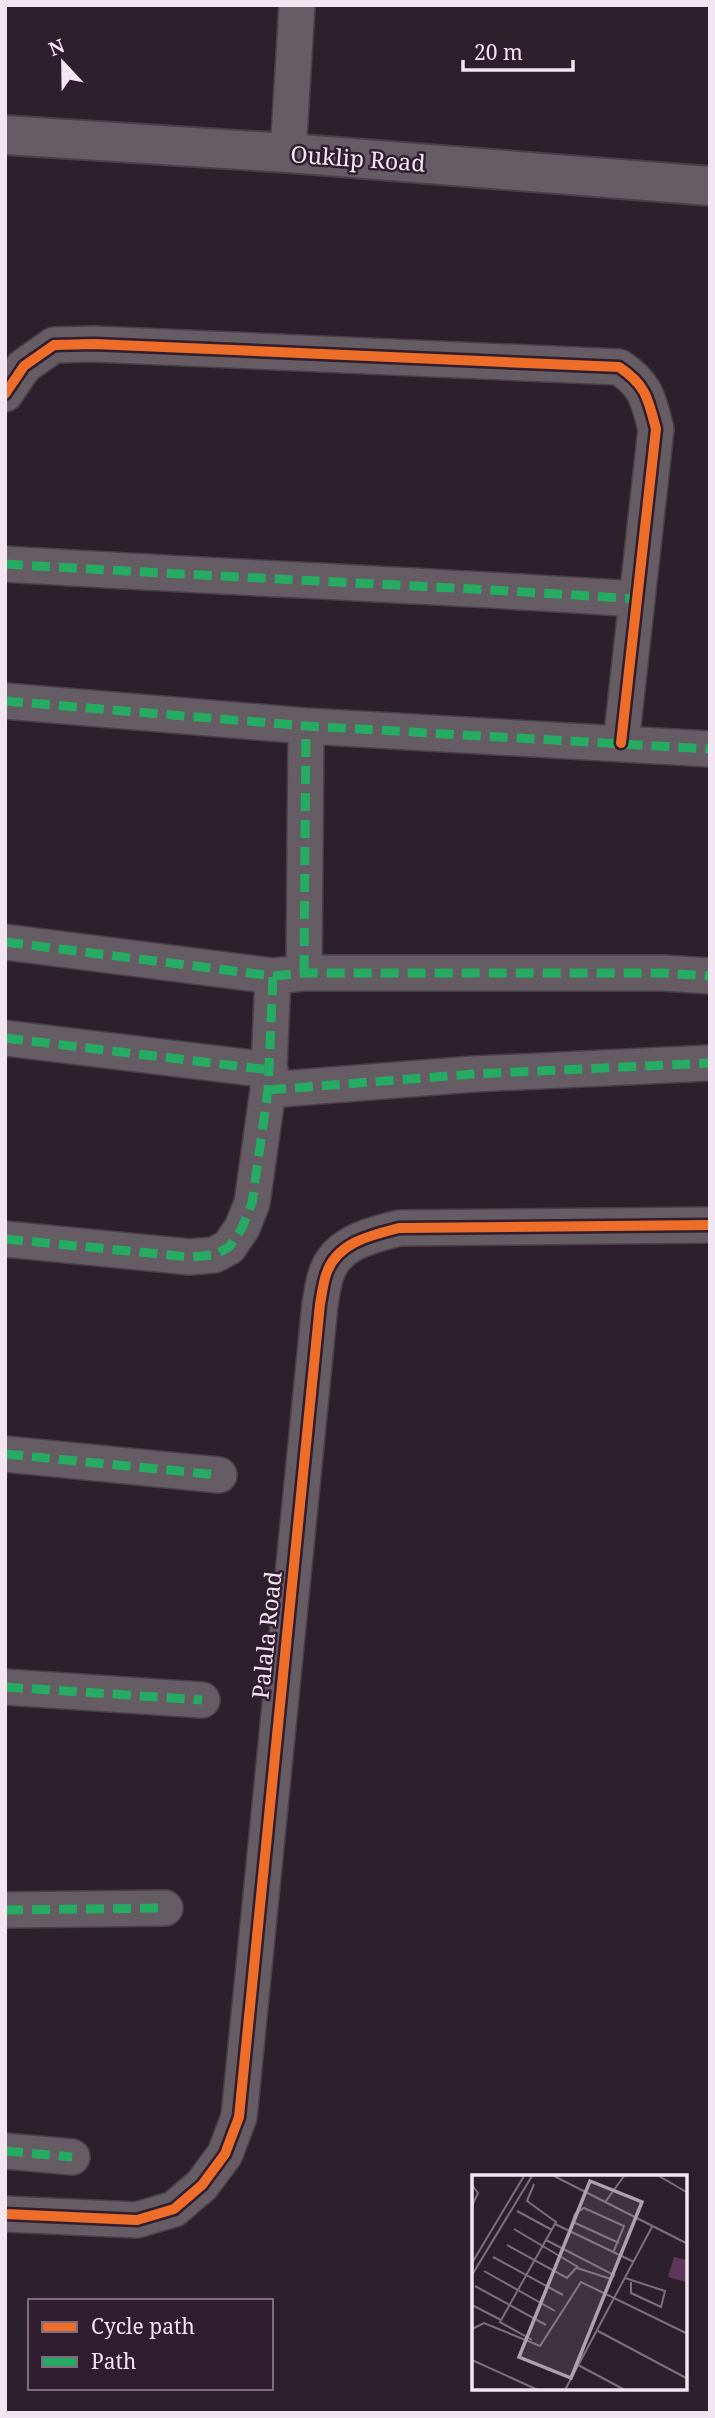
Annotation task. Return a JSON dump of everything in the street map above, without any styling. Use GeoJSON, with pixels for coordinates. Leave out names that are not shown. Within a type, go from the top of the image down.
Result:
{"type":"FeatureCollection","features":[{"type":"Feature","properties":{"kind":"street"},"geometry":{"type":"LineString","coordinates":[[288,153],[297,5]]}},
{"type":"Feature","properties":{"kind":"street","name":"Ouklip Road"},"geometry":{"type":"LineString","coordinates":[[5,135],[288,153],[710,186]]}},
{"type":"Feature","properties":{"kind":"street"},"geometry":{"type":"LineString","coordinates":[[5,394],[24,366],[54,345],[94,344],[619,368],[636,379],[649,401],[656,429],[621,743]]}},
{"type":"Feature","properties":{"kind":"street"},"geometry":{"type":"LineString","coordinates":[[5,564],[637,599]]}},
{"type":"Feature","properties":{"kind":"street"},"geometry":{"type":"LineString","coordinates":[[5,701],[306,726],[710,749]]}},
{"type":"Feature","properties":{"kind":"street"},"geometry":{"type":"LineString","coordinates":[[5,1239],[190,1257],[214,1255],[229,1247],[242,1228],[251,1203],[288,975],[306,726]]}},
{"type":"Feature","properties":{"kind":"street"},"geometry":{"type":"LineString","coordinates":[[5,942],[288,975],[710,975]]}},
{"type":"Feature","properties":{"kind":"street"},"geometry":{"type":"LineString","coordinates":[[5,1038],[269,1080],[710,1063]]}},
{"type":"Feature","properties":{"kind":"street","name":"Palala Road"},"geometry":{"type":"LineString","coordinates":[[5,2214],[137,2220],[174,2209],[202,2185],[225,2154],[239,2117],[320,1304],[327,1270],[345,1247],[372,1235],[399,1228],[710,1225]]}},
{"type":"Feature","properties":{"kind":"street"},"geometry":{"type":"LineString","coordinates":[[5,1454],[219,1475]]}},
{"type":"Feature","properties":{"kind":"street"},"geometry":{"type":"LineString","coordinates":[[5,1687],[202,1700]]}},
{"type":"Feature","properties":{"kind":"street"},"geometry":{"type":"LineString","coordinates":[[5,1910],[165,1908]]}},
{"type":"Feature","properties":{"kind":"street"},"geometry":{"type":"LineString","coordinates":[[5,2151],[72,2157]]}},
{"type":"Feature","properties":{"kind":"marked path"},"geometry":{"type":"LineString","coordinates":[[5,564],[637,599]]}},
{"type":"Feature","properties":{"kind":"marked path"},"geometry":{"type":"LineString","coordinates":[[5,701],[306,726],[710,749]]}},
{"type":"Feature","properties":{"kind":"marked path"},"geometry":{"type":"LineString","coordinates":[[304,973],[306,726]]}},
{"type":"Feature","properties":{"kind":"marked path"},"geometry":{"type":"LineString","coordinates":[[5,942],[273,976],[304,973],[663,973],[710,976]]}},
{"type":"Feature","properties":{"kind":"marked path"},"geometry":{"type":"LineString","coordinates":[[5,1239],[190,1257],[214,1255],[229,1247],[242,1228],[252,1203],[268,1090],[273,976]]}},
{"type":"Feature","properties":{"kind":"marked path"},"geometry":{"type":"LineString","coordinates":[[5,1038],[270,1070]]}},
{"type":"Feature","properties":{"kind":"marked path"},"geometry":{"type":"LineString","coordinates":[[268,1090],[474,1074],[710,1063]]}},
{"type":"Feature","properties":{"kind":"marked path"},"geometry":{"type":"LineString","coordinates":[[5,1454],[219,1475]]}},
{"type":"Feature","properties":{"kind":"marked path"},"geometry":{"type":"LineString","coordinates":[[5,1687],[202,1700]]}},
{"type":"Feature","properties":{"kind":"marked path"},"geometry":{"type":"LineString","coordinates":[[5,1910],[165,1908]]}},
{"type":"Feature","properties":{"kind":"marked path"},"geometry":{"type":"LineString","coordinates":[[5,2151],[72,2157]]}},
{"type":"Feature","properties":{"kind":"cycle path"},"geometry":{"type":"LineString","coordinates":[[5,394],[24,366],[54,345],[94,344],[619,367],[635,380],[645,393],[656,429],[621,743]]}},
{"type":"Feature","properties":{"kind":"cycle path"},"geometry":{"type":"LineString","coordinates":[[5,2214],[137,2220],[174,2209],[202,2185],[225,2154],[239,2117],[320,1304],[332,1262],[339,1253],[357,1241],[399,1228],[710,1225]]}}]}
